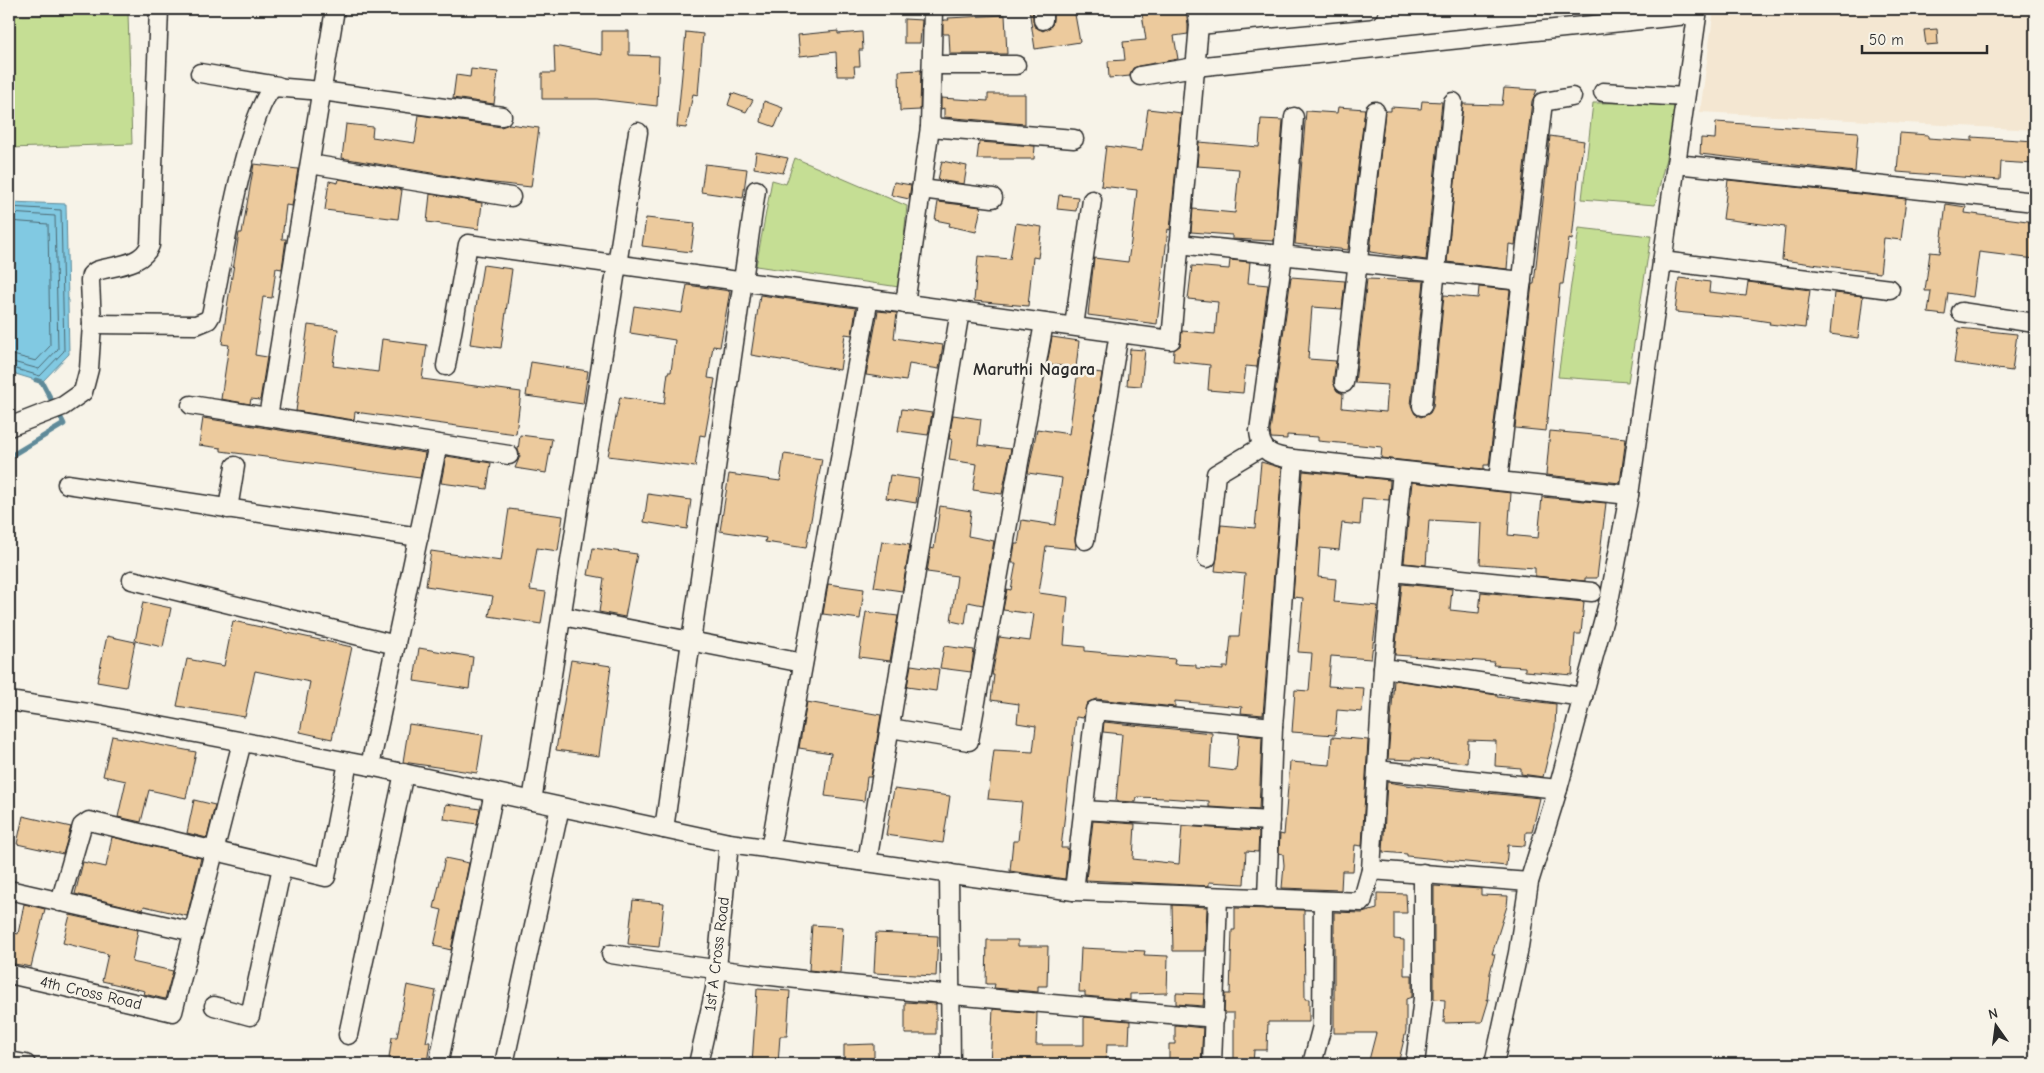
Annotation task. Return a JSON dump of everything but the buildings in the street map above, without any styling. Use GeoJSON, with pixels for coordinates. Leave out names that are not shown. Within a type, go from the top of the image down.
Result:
{"type":"FeatureCollection","features":[{"type":"Feature","properties":{"kind":"street"},"geometry":{"type":"LineString","coordinates":[[9,427],[56,409],[83,392],[89,368],[92,324],[89,287],[91,275],[96,270],[139,260],[148,251],[150,245],[159,9]]}},
{"type":"Feature","properties":{"kind":"street"},"geometry":{"type":"LineString","coordinates":[[268,417],[335,9]]}},
{"type":"Feature","properties":{"kind":"street"},"geometry":{"type":"LineString","coordinates":[[905,304],[930,127],[933,9]]}},
{"type":"Feature","properties":{"kind":"street"},"geometry":{"type":"LineString","coordinates":[[446,366],[468,244],[1170,340],[1198,17],[1369,9]]}},
{"type":"Feature","properties":{"kind":"street"},"geometry":{"type":"LineString","coordinates":[[1140,76],[1195,68],[1698,11],[1629,495],[1610,596],[1558,790],[1529,882],[1518,953],[1494,1064]]}},
{"type":"Feature","properties":{"kind":"street"},"geometry":{"type":"LineString","coordinates":[[932,65],[1016,65]]}},
{"type":"Feature","properties":{"kind":"street"},"geometry":{"type":"LineString","coordinates":[[200,73],[278,86],[502,116]]}},
{"type":"Feature","properties":{"kind":"street"},"geometry":{"type":"LineString","coordinates":[[92,324],[196,325],[208,320],[211,316],[246,151],[267,92],[278,86]]}},
{"type":"Feature","properties":{"kind":"street"},"geometry":{"type":"LineString","coordinates":[[1603,92],[1685,97]]}},
{"type":"Feature","properties":{"kind":"street"},"geometry":{"type":"LineString","coordinates":[[1498,480],[1543,102],[1572,97]]}},
{"type":"Feature","properties":{"kind":"street"},"geometry":{"type":"LineString","coordinates":[[1422,406],[1453,102]]}},
{"type":"Feature","properties":{"kind":"street"},"geometry":{"type":"LineString","coordinates":[[1344,383],[1375,111]]}},
{"type":"Feature","properties":{"kind":"street"},"geometry":{"type":"LineString","coordinates":[[1294,118],[1283,255],[1259,431],[1263,446],[1268,452],[1279,457],[1293,459],[1629,495]]}},
{"type":"Feature","properties":{"kind":"street"},"geometry":{"type":"LineString","coordinates":[[930,127],[1074,139]]}},
{"type":"Feature","properties":{"kind":"street"},"geometry":{"type":"LineString","coordinates":[[532,801],[638,132]]}},
{"type":"Feature","properties":{"kind":"street"},"geometry":{"type":"LineString","coordinates":[[310,164],[511,197]]}},
{"type":"Feature","properties":{"kind":"street"},"geometry":{"type":"LineString","coordinates":[[1676,164],[2035,202]]}},
{"type":"Feature","properties":{"kind":"street"},"geometry":{"type":"LineString","coordinates":[[664,829],[745,281],[756,190]]}},
{"type":"Feature","properties":{"kind":"street"},"geometry":{"type":"LineString","coordinates":[[921,190],[993,198]]}},
{"type":"Feature","properties":{"kind":"street"},"geometry":{"type":"LineString","coordinates":[[1074,326],[1092,200]]}},
{"type":"Feature","properties":{"kind":"street"},"geometry":{"type":"LineString","coordinates":[[1179,244],[1522,281]]}},
{"type":"Feature","properties":{"kind":"street"},"geometry":{"type":"LineString","coordinates":[[1662,261],[1890,289]]}},
{"type":"Feature","properties":{"kind":"street"},"geometry":{"type":"LineString","coordinates":[[770,849],[869,298]]}},
{"type":"Feature","properties":{"kind":"street"},"geometry":{"type":"LineString","coordinates":[[867,862],[960,311]]}},
{"type":"Feature","properties":{"kind":"street"},"geometry":{"type":"LineString","coordinates":[[1961,312],[2035,324]]}},
{"type":"Feature","properties":{"kind":"street"},"geometry":{"type":"LineString","coordinates":[[890,728],[969,741],[1044,323]]}},
{"type":"Feature","properties":{"kind":"street"},"geometry":{"type":"LineString","coordinates":[[1085,540],[1120,333]]}},
{"type":"Feature","properties":{"kind":"street"},"geometry":{"type":"LineString","coordinates":[[191,405],[509,455]]}},
{"type":"Feature","properties":{"kind":"street"},"geometry":{"type":"LineString","coordinates":[[370,766],[438,444]]}},
{"type":"Feature","properties":{"kind":"street"},"geometry":{"type":"LineString","coordinates":[[1206,558],[1216,474],[1263,446]]}},
{"type":"Feature","properties":{"kind":"street"},"geometry":{"type":"LineString","coordinates":[[1267,898],[1273,726],[1293,459]]}},
{"type":"Feature","properties":{"kind":"street"},"geometry":{"type":"LineString","coordinates":[[228,508],[235,466]]}},
{"type":"Feature","properties":{"kind":"street"},"geometry":{"type":"LineString","coordinates":[[9,701],[101,715],[370,766],[729,843],[1074,891],[1362,902],[1371,870],[1383,668],[1402,471]]}},
{"type":"Feature","properties":{"kind":"street"},"geometry":{"type":"LineString","coordinates":[[67,484],[418,537]]}},
{"type":"Feature","properties":{"kind":"street"},"geometry":{"type":"LineString","coordinates":[[1392,572],[1592,592]]}},
{"type":"Feature","properties":{"kind":"street"},"geometry":{"type":"LineString","coordinates":[[132,580],[396,645]]}},
{"type":"Feature","properties":{"kind":"street"},"geometry":{"type":"LineString","coordinates":[[562,616],[803,662]]}},
{"type":"Feature","properties":{"kind":"street"},"geometry":{"type":"LineString","coordinates":[[1383,668],[1583,697]]}},
{"type":"Feature","properties":{"kind":"street"},"geometry":{"type":"LineString","coordinates":[[1074,891],[1095,710],[1273,726]]}},
{"type":"Feature","properties":{"kind":"street"},"geometry":{"type":"LineString","coordinates":[[9,890],[194,932],[242,742]]}},
{"type":"Feature","properties":{"kind":"street"},"geometry":{"type":"LineString","coordinates":[[60,902],[82,826],[89,821],[326,877],[348,762]]}},
{"type":"Feature","properties":{"kind":"street"},"geometry":{"type":"LineString","coordinates":[[1377,770],[1558,790]]}},
{"type":"Feature","properties":{"kind":"street"},"geometry":{"type":"LineString","coordinates":[[348,1035],[404,773]]}},
{"type":"Feature","properties":{"kind":"street"},"geometry":{"type":"LineString","coordinates":[[440,1056],[494,792]]}},
{"type":"Feature","properties":{"kind":"street"},"geometry":{"type":"LineString","coordinates":[[504,1064],[560,807]]}},
{"type":"Feature","properties":{"kind":"street"},"geometry":{"type":"LineString","coordinates":[[1083,810],[1270,821]]}},
{"type":"Feature","properties":{"kind":"street","name":"1st A Cross Road"},"geometry":{"type":"LineString","coordinates":[[698,1064],[715,989],[729,843]]}},
{"type":"Feature","properties":{"kind":"street"},"geometry":{"type":"LineString","coordinates":[[214,1006],[250,1016],[282,867]]}},
{"type":"Feature","properties":{"kind":"street"},"geometry":{"type":"LineString","coordinates":[[1371,870],[1529,882]]}},
{"type":"Feature","properties":{"kind":"street"},"geometry":{"type":"LineString","coordinates":[[1415,1064],[1423,998],[1423,873]]}},
{"type":"Feature","properties":{"kind":"street"},"geometry":{"type":"LineString","coordinates":[[949,874],[950,1064]]}},
{"type":"Feature","properties":{"kind":"street"},"geometry":{"type":"LineString","coordinates":[[1212,1064],[1218,897]]}},
{"type":"Feature","properties":{"kind":"street"},"geometry":{"type":"LineString","coordinates":[[1312,1064],[1322,1026],[1323,900]]}},
{"type":"Feature","properties":{"kind":"street","name":"4th Cross Road"},"geometry":{"type":"LineString","coordinates":[[9,974],[173,1012],[194,932]]}},
{"type":"Feature","properties":{"kind":"street"},"geometry":{"type":"LineString","coordinates":[[611,954],[717,971],[872,989],[949,994],[1215,1018]]}},
{"type":"Feature","properties":{"kind":"street"},"geometry":{"type":"LineString","coordinates":[[9,1060],[26,1064]]}},
{"type":"Feature","properties":{"kind":"shaded area"},"geometry":{"type":"Polygon","coordinates":[[[1714,9],[2035,9],[2035,130],[1700,112],[1714,9]]]}},
{"type":"Feature","properties":{"kind":"green space"},"geometry":{"type":"Polygon","coordinates":[[[128,13],[132,144],[9,148],[9,16],[128,13]]]}},
{"type":"Feature","properties":{"kind":"green space"},"geometry":{"type":"Polygon","coordinates":[[[1679,102],[1655,205],[1582,199],[1593,103],[1679,102]]]}},
{"type":"Feature","properties":{"kind":"green space"},"geometry":{"type":"Polygon","coordinates":[[[795,158],[907,206],[899,287],[756,266],[772,180],[786,184],[795,158]]]}},
{"type":"Feature","properties":{"kind":"green space"},"geometry":{"type":"Polygon","coordinates":[[[1579,228],[1651,236],[1628,382],[1558,377],[1579,228]]]}},
{"type":"Feature","properties":{"kind":"water"},"geometry":{"type":"Polygon","coordinates":[[[9,202],[66,204],[69,354],[42,382],[9,372],[9,202]]]}},
{"type":"Feature","properties":{"kind":"waterway"},"geometry":{"type":"LineString","coordinates":[[36,380],[42,382],[54,405]]}},
{"type":"Feature","properties":{"kind":"waterway"},"geometry":{"type":"LineString","coordinates":[[9,457],[64,424],[58,412]]}},
{"type":"Feature","properties":{"kind":"district","name":"Maruthi Nagara"},"geometry":{"type":"Point","coordinates":[1034,369]}}]}
